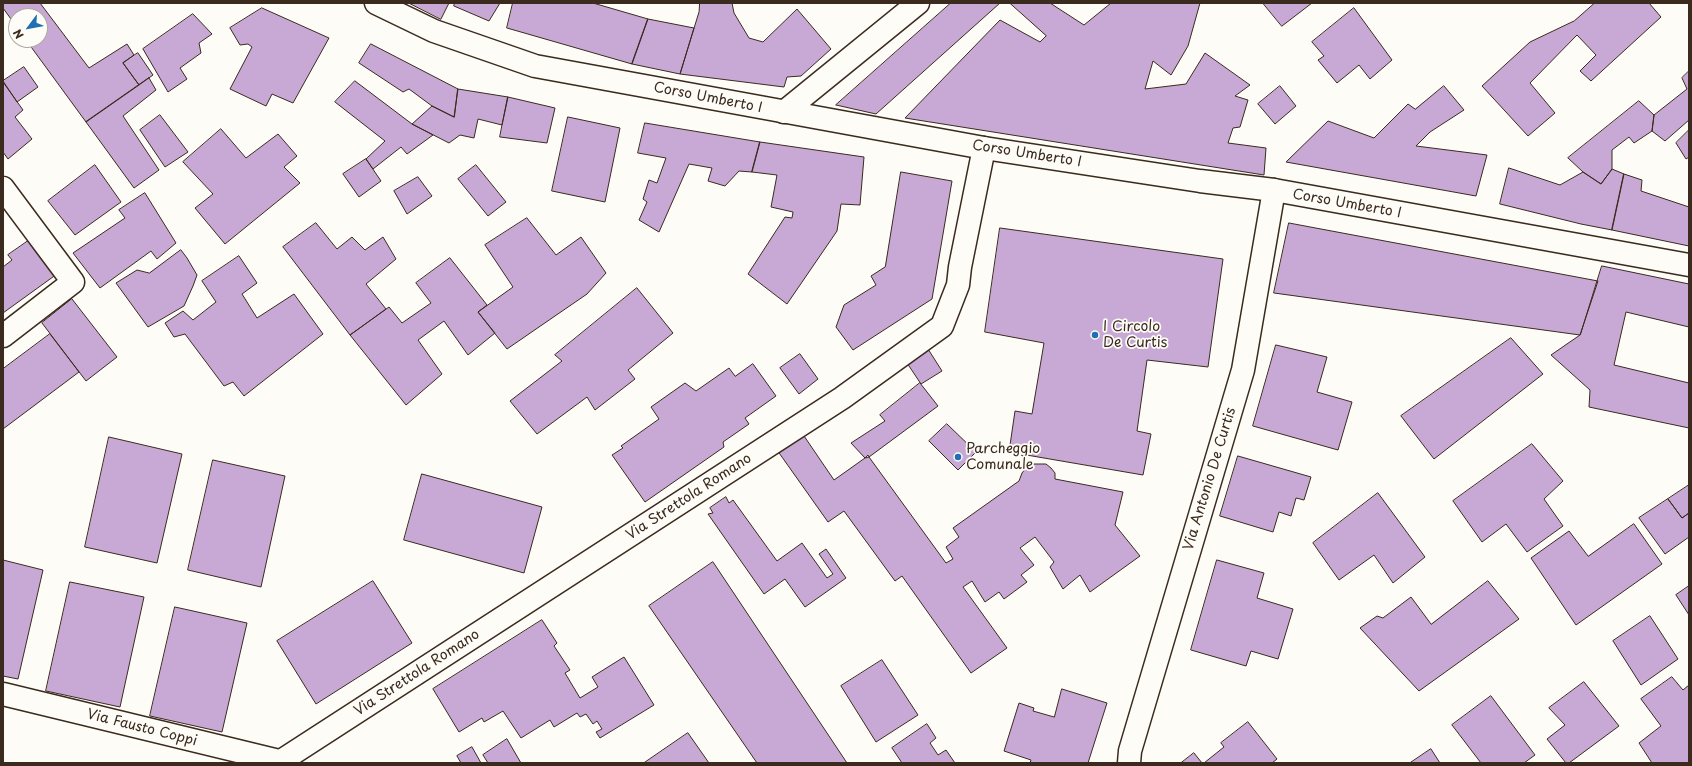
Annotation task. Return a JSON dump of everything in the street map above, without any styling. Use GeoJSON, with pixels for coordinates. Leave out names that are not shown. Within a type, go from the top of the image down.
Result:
{"type":"FeatureCollection","features":[{"type":"Feature","properties":{"kind":"street","name":"Corso Umberto I"},"geometry":{"type":"LineString","coordinates":[[376,3],[434,31],[535,66],[984,148],[1200,181],[1274,190],[1689,265]]}},
{"type":"Feature","properties":{"kind":"street"},"geometry":{"type":"LineString","coordinates":[[784,112],[918,3]]}},
{"type":"Feature","properties":{"kind":"street","name":"Via Strettola Romano"},"geometry":{"type":"LineString","coordinates":[[282,762],[835,402],[942,326],[958,285],[960,267],[984,148]]}},
{"type":"Feature","properties":{"kind":"street"},"geometry":{"type":"LineString","coordinates":[[3,188],[73,282],[3,336]]}},
{"type":"Feature","properties":{"kind":"street","name":"Via Antonio De Curtis"},"geometry":{"type":"LineString","coordinates":[[1129,763],[1132,743],[1243,370],[1274,190]]}},
{"type":"Feature","properties":{"kind":"street","name":"Via Fausto Coppi"},"geometry":{"type":"LineString","coordinates":[[3,694],[282,762]]}},
{"type":"Feature","properties":{"kind":"building"},"geometry":{"type":"Polygon","coordinates":[[[3,3],[40,3],[44,8],[8,8],[8,15],[3,8],[3,3]]]}},
{"type":"Feature","properties":{"kind":"building"},"geometry":{"type":"Polygon","coordinates":[[[409,3],[449,3],[441,19],[409,3]]]}},
{"type":"Feature","properties":{"kind":"building"},"geometry":{"type":"Polygon","coordinates":[[[455,3],[500,3],[489,21],[454,6],[455,3]]]}},
{"type":"Feature","properties":{"kind":"building"},"geometry":{"type":"Polygon","coordinates":[[[513,3],[593,3],[648,19],[632,64],[507,28],[513,3]]]}},
{"type":"Feature","properties":{"kind":"building"},"geometry":{"type":"Polygon","coordinates":[[[700,3],[732,3],[734,13],[749,38],[763,42],[797,9],[831,49],[801,76],[787,77],[784,87],[680,74],[699,12],[700,3]]]}},
{"type":"Feature","properties":{"kind":"building"},"geometry":{"type":"Polygon","coordinates":[[[951,3],[1000,3],[876,114],[836,105],[951,3]]]}},
{"type":"Feature","properties":{"kind":"building"},"geometry":{"type":"Polygon","coordinates":[[[1010,3],[1050,3],[1084,25],[1111,3],[1200,3],[1188,46],[1171,75],[1153,61],[1145,89],[1186,84],[1205,53],[1250,85],[1235,96],[1248,100],[1240,127],[1233,128],[1228,143],[1266,148],[1264,175],[905,118],[1000,20],[1040,42],[1046,36],[1010,3]]]}},
{"type":"Feature","properties":{"kind":"building"},"geometry":{"type":"Polygon","coordinates":[[[1263,3],[1312,3],[1282,26],[1263,3]]]}},
{"type":"Feature","properties":{"kind":"building"},"geometry":{"type":"Polygon","coordinates":[[[1595,3],[1649,3],[1661,17],[1591,81],[1580,71],[1596,55],[1577,35],[1530,83],[1555,113],[1528,136],[1482,86],[1530,42],[1574,21],[1595,3]]]}},
{"type":"Feature","properties":{"kind":"building"},"geometry":{"type":"Polygon","coordinates":[[[262,8],[329,38],[293,103],[272,94],[266,106],[230,89],[252,47],[248,44],[240,45],[230,28],[262,8]]]}},
{"type":"Feature","properties":{"kind":"building"},"geometry":{"type":"Polygon","coordinates":[[[1354,8],[1392,60],[1370,79],[1359,65],[1337,83],[1318,60],[1324,56],[1312,42],[1354,8]]]}},
{"type":"Feature","properties":{"kind":"building"},"geometry":{"type":"Polygon","coordinates":[[[48,14],[89,68],[127,44],[134,55],[123,63],[139,85],[86,122],[32,48],[48,48],[48,14]]]}},
{"type":"Feature","properties":{"kind":"building"},"geometry":{"type":"Polygon","coordinates":[[[193,14],[212,34],[199,43],[201,53],[180,68],[187,79],[168,92],[143,49],[193,14]]]}},
{"type":"Feature","properties":{"kind":"building"},"geometry":{"type":"Polygon","coordinates":[[[648,19],[694,28],[680,74],[632,64],[648,19]]]}},
{"type":"Feature","properties":{"kind":"building"},"geometry":{"type":"Polygon","coordinates":[[[371,44],[458,89],[454,117],[432,106],[409,89],[403,92],[359,63],[371,44]]]}},
{"type":"Feature","properties":{"kind":"building"},"geometry":{"type":"Polygon","coordinates":[[[138,53],[153,75],[139,85],[123,63],[138,53]]]}},
{"type":"Feature","properties":{"kind":"building"},"geometry":{"type":"Polygon","coordinates":[[[24,67],[38,87],[17,102],[3,81],[24,67]]]}},
{"type":"Feature","properties":{"kind":"building"},"geometry":{"type":"Polygon","coordinates":[[[1689,71],[1689,120],[1665,141],[1652,131],[1654,115],[1687,89],[1682,78],[1689,71]]]}},
{"type":"Feature","properties":{"kind":"building"},"geometry":{"type":"Polygon","coordinates":[[[149,78],[156,90],[123,116],[159,170],[134,188],[86,122],[149,78]]]}},
{"type":"Feature","properties":{"kind":"building"},"geometry":{"type":"Polygon","coordinates":[[[355,81],[412,124],[433,135],[407,154],[401,147],[373,169],[366,159],[385,141],[335,102],[355,81]]]}},
{"type":"Feature","properties":{"kind":"building"},"geometry":{"type":"Polygon","coordinates":[[[3,82],[23,110],[15,117],[32,139],[8,159],[3,152],[3,82]]]}},
{"type":"Feature","properties":{"kind":"building"},"geometry":{"type":"Polygon","coordinates":[[[1280,86],[1296,106],[1275,124],[1258,104],[1280,86]]]}},
{"type":"Feature","properties":{"kind":"building"},"geometry":{"type":"Polygon","coordinates":[[[1444,86],[1464,110],[1430,132],[1416,146],[1487,155],[1476,196],[1286,162],[1328,121],[1374,138],[1408,104],[1415,109],[1444,86]]]}},
{"type":"Feature","properties":{"kind":"building"},"geometry":{"type":"Polygon","coordinates":[[[458,89],[508,97],[502,125],[478,119],[474,138],[460,135],[449,143],[412,124],[432,106],[454,117],[458,89]]]}},
{"type":"Feature","properties":{"kind":"building"},"geometry":{"type":"Polygon","coordinates":[[[508,97],[555,108],[547,143],[500,137],[508,97]]]}},
{"type":"Feature","properties":{"kind":"building"},"geometry":{"type":"Polygon","coordinates":[[[1639,101],[1654,115],[1652,131],[1634,143],[1629,137],[1612,150],[1612,169],[1601,184],[1583,172],[1568,158],[1639,101]]]}},
{"type":"Feature","properties":{"kind":"building"},"geometry":{"type":"Polygon","coordinates":[[[160,115],[188,152],[165,167],[140,130],[160,115]]]}},
{"type":"Feature","properties":{"kind":"building"},"geometry":{"type":"Polygon","coordinates":[[[568,117],[620,128],[605,202],[552,191],[568,117]]]}},
{"type":"Feature","properties":{"kind":"building"},"geometry":{"type":"Polygon","coordinates":[[[645,123],[760,142],[752,172],[739,171],[725,186],[708,181],[712,168],[689,164],[659,232],[639,220],[647,202],[643,199],[649,180],[657,183],[666,158],[638,153],[645,123]]]}},
{"type":"Feature","properties":{"kind":"building"},"geometry":{"type":"Polygon","coordinates":[[[221,129],[246,158],[278,134],[297,156],[284,167],[300,183],[225,244],[195,208],[213,194],[183,162],[221,129]]]}},
{"type":"Feature","properties":{"kind":"building"},"geometry":{"type":"Polygon","coordinates":[[[1689,130],[1689,157],[1686,159],[1676,143],[1689,130]]]}},
{"type":"Feature","properties":{"kind":"building"},"geometry":{"type":"Polygon","coordinates":[[[760,142],[864,157],[860,205],[841,204],[837,231],[787,304],[748,274],[785,217],[792,218],[793,212],[771,207],[777,175],[752,172],[760,142]]]}},
{"type":"Feature","properties":{"kind":"building"},"geometry":{"type":"Polygon","coordinates":[[[366,159],[381,181],[359,197],[343,174],[366,159]]]}},
{"type":"Feature","properties":{"kind":"building"},"geometry":{"type":"Polygon","coordinates":[[[95,165],[121,202],[75,235],[48,201],[95,165]]]}},
{"type":"Feature","properties":{"kind":"building"},"geometry":{"type":"Polygon","coordinates":[[[476,165],[506,202],[488,216],[458,179],[476,165]]]}},
{"type":"Feature","properties":{"kind":"building"},"geometry":{"type":"Polygon","coordinates":[[[1509,168],[1560,185],[1583,172],[1601,184],[1612,169],[1624,174],[1612,230],[1500,204],[1509,168]]]}},
{"type":"Feature","properties":{"kind":"building"},"geometry":{"type":"Polygon","coordinates":[[[901,172],[952,181],[932,299],[853,350],[836,327],[844,305],[876,285],[871,276],[885,267],[901,172]]]}},
{"type":"Feature","properties":{"kind":"building"},"geometry":{"type":"Polygon","coordinates":[[[1624,174],[1642,180],[1641,191],[1689,207],[1689,246],[1612,230],[1624,174]]]}},
{"type":"Feature","properties":{"kind":"building"},"geometry":{"type":"Polygon","coordinates":[[[418,177],[432,196],[407,214],[394,191],[418,177]]]}},
{"type":"Feature","properties":{"kind":"building"},"geometry":{"type":"Polygon","coordinates":[[[145,193],[176,243],[157,259],[151,251],[100,288],[73,253],[125,218],[119,210],[145,193]]]}},
{"type":"Feature","properties":{"kind":"building"},"geometry":{"type":"Polygon","coordinates":[[[527,218],[556,255],[581,237],[606,273],[587,294],[507,349],[478,312],[513,287],[485,245],[527,218]]]}},
{"type":"Feature","properties":{"kind":"building"},"geometry":{"type":"Polygon","coordinates":[[[316,223],[337,249],[352,237],[365,250],[383,237],[396,259],[366,284],[386,309],[350,335],[283,247],[316,223]]]}},
{"type":"Feature","properties":{"kind":"building"},"geometry":{"type":"Polygon","coordinates":[[[1289,223],[1598,281],[1580,335],[1274,293],[1289,223]]]}},
{"type":"Feature","properties":{"kind":"building"},"geometry":{"type":"Polygon","coordinates":[[[1000,228],[1223,259],[1208,367],[1147,360],[1137,431],[1151,434],[1143,475],[1009,452],[1015,411],[1032,414],[1044,343],[985,332],[1000,228]]]}},
{"type":"Feature","properties":{"kind":"building"},"geometry":{"type":"Polygon","coordinates":[[[31,239],[57,274],[3,313],[3,267],[12,260],[8,255],[31,239]]]}},
{"type":"Feature","properties":{"kind":"building"},"geometry":{"type":"Polygon","coordinates":[[[181,250],[197,275],[193,286],[184,306],[148,327],[116,283],[137,270],[149,273],[181,250]]]}},
{"type":"Feature","properties":{"kind":"building"},"geometry":{"type":"Polygon","coordinates":[[[239,256],[257,283],[242,294],[257,318],[294,294],[323,334],[244,396],[233,382],[224,386],[185,334],[174,337],[165,323],[183,311],[193,320],[216,302],[202,281],[239,256]]]}},
{"type":"Feature","properties":{"kind":"building"},"geometry":{"type":"Polygon","coordinates":[[[450,258],[487,305],[478,312],[495,333],[468,355],[444,321],[418,340],[442,374],[406,405],[350,335],[389,307],[402,323],[431,303],[416,283],[450,258]]]}},
{"type":"Feature","properties":{"kind":"building"},"geometry":{"type":"Polygon","coordinates":[[[1602,266],[1689,284],[1689,327],[1626,312],[1614,365],[1689,383],[1689,428],[1589,407],[1590,390],[1551,355],[1580,335],[1602,266]]]}},
{"type":"Feature","properties":{"kind":"building"},"geometry":{"type":"Polygon","coordinates":[[[637,288],[673,333],[628,370],[635,379],[595,410],[587,397],[537,434],[510,401],[562,361],[555,355],[637,288]]]}},
{"type":"Feature","properties":{"kind":"building"},"geometry":{"type":"Polygon","coordinates":[[[72,299],[117,357],[86,381],[42,323],[72,299]]]}},
{"type":"Feature","properties":{"kind":"building"},"geometry":{"type":"Polygon","coordinates":[[[50,334],[79,372],[3,429],[3,369],[50,334]]]}},
{"type":"Feature","properties":{"kind":"building"},"geometry":{"type":"Polygon","coordinates":[[[1511,338],[1543,374],[1434,459],[1401,416],[1511,338]]]}},
{"type":"Feature","properties":{"kind":"building"},"geometry":{"type":"Polygon","coordinates":[[[1276,345],[1327,357],[1317,392],[1352,402],[1338,450],[1253,426],[1276,345]]]}},
{"type":"Feature","properties":{"kind":"building"},"geometry":{"type":"Polygon","coordinates":[[[928,349],[942,371],[921,384],[907,363],[928,349]]]}},
{"type":"Feature","properties":{"kind":"building"},"geometry":{"type":"Polygon","coordinates":[[[800,354],[818,379],[799,394],[780,368],[800,354]]]}},
{"type":"Feature","properties":{"kind":"building"},"geometry":{"type":"Polygon","coordinates":[[[753,364],[776,396],[745,418],[749,424],[723,442],[724,447],[645,502],[612,455],[623,448],[621,446],[659,419],[651,407],[685,383],[696,391],[729,368],[735,376],[753,364]]]}},
{"type":"Feature","properties":{"kind":"building"},"geometry":{"type":"Polygon","coordinates":[[[920,383],[938,406],[869,457],[868,455],[865,458],[851,443],[885,421],[880,415],[920,383]]]}},
{"type":"Feature","properties":{"kind":"building"},"geometry":{"type":"Polygon","coordinates":[[[947,424],[976,452],[958,470],[929,441],[947,424]]]}},
{"type":"Feature","properties":{"kind":"building"},"geometry":{"type":"Polygon","coordinates":[[[802,433],[834,480],[865,458],[869,457],[946,563],[953,559],[946,547],[959,537],[953,528],[1019,481],[1022,473],[1032,464],[1046,464],[1055,473],[1055,479],[1123,492],[1115,525],[1140,556],[1090,592],[1080,575],[1063,589],[1050,567],[1054,562],[1035,537],[1020,548],[1034,565],[1021,575],[1027,582],[1004,599],[999,592],[985,602],[972,581],[963,587],[1007,648],[971,673],[902,576],[895,581],[844,511],[828,522],[777,450],[802,433]]]}},
{"type":"Feature","properties":{"kind":"building"},"geometry":{"type":"Polygon","coordinates":[[[109,437],[182,454],[157,563],[85,547],[109,437]]]}},
{"type":"Feature","properties":{"kind":"building"},"geometry":{"type":"Polygon","coordinates":[[[1532,444],[1563,481],[1544,499],[1563,526],[1527,552],[1506,524],[1482,542],[1453,501],[1532,444]]]}},
{"type":"Feature","properties":{"kind":"building"},"geometry":{"type":"Polygon","coordinates":[[[1238,456],[1311,477],[1304,500],[1296,498],[1291,516],[1279,512],[1273,532],[1220,516],[1238,456]]]}},
{"type":"Feature","properties":{"kind":"building"},"geometry":{"type":"Polygon","coordinates":[[[213,460],[285,476],[261,587],[188,570],[213,460]]]}},
{"type":"Feature","properties":{"kind":"building"},"geometry":{"type":"Polygon","coordinates":[[[422,474],[542,507],[524,573],[404,540],[422,474]]]}},
{"type":"Feature","properties":{"kind":"building"},"geometry":{"type":"Polygon","coordinates":[[[1689,485],[1689,513],[1682,518],[1668,499],[1689,485]]]}},
{"type":"Feature","properties":{"kind":"building"},"geometry":{"type":"Polygon","coordinates":[[[1378,493],[1425,557],[1393,583],[1374,555],[1339,580],[1313,543],[1378,493]]]}},
{"type":"Feature","properties":{"kind":"building"},"geometry":{"type":"Polygon","coordinates":[[[726,497],[729,503],[733,500],[777,561],[802,543],[827,578],[833,574],[819,554],[826,549],[846,578],[805,607],[785,579],[764,594],[708,514],[713,513],[710,508],[726,497]]]}},
{"type":"Feature","properties":{"kind":"building"},"geometry":{"type":"Polygon","coordinates":[[[1668,499],[1682,518],[1689,513],[1689,537],[1665,554],[1639,518],[1668,499]]]}},
{"type":"Feature","properties":{"kind":"building"},"geometry":{"type":"Polygon","coordinates":[[[1634,524],[1662,564],[1576,625],[1531,558],[1569,531],[1588,556],[1634,524]]]}},
{"type":"Feature","properties":{"kind":"building"},"geometry":{"type":"Polygon","coordinates":[[[3,560],[43,570],[18,679],[3,676],[3,560]]]}},
{"type":"Feature","properties":{"kind":"building"},"geometry":{"type":"Polygon","coordinates":[[[1217,560],[1264,573],[1257,598],[1293,609],[1278,659],[1251,651],[1246,666],[1191,650],[1217,560]]]}},
{"type":"Feature","properties":{"kind":"building"},"geometry":{"type":"Polygon","coordinates":[[[713,562],[847,763],[757,763],[649,606],[713,562]]]}},
{"type":"Feature","properties":{"kind":"building"},"geometry":{"type":"Polygon","coordinates":[[[373,581],[412,643],[316,704],[277,641],[373,581]]]}},
{"type":"Feature","properties":{"kind":"building"},"geometry":{"type":"Polygon","coordinates":[[[1488,581],[1519,619],[1419,691],[1360,628],[1377,616],[1383,618],[1411,597],[1431,624],[1488,581]]]}},
{"type":"Feature","properties":{"kind":"building"},"geometry":{"type":"Polygon","coordinates":[[[70,582],[144,597],[120,707],[46,691],[70,582]]]}},
{"type":"Feature","properties":{"kind":"building"},"geometry":{"type":"Polygon","coordinates":[[[1689,586],[1689,615],[1676,595],[1689,586]]]}},
{"type":"Feature","properties":{"kind":"building"},"geometry":{"type":"Polygon","coordinates":[[[175,607],[247,623],[222,732],[150,716],[175,607]]]}},
{"type":"Feature","properties":{"kind":"building"},"geometry":{"type":"Polygon","coordinates":[[[1650,616],[1678,659],[1641,685],[1613,641],[1650,616]]]}},
{"type":"Feature","properties":{"kind":"building"},"geometry":{"type":"Polygon","coordinates":[[[542,620],[557,643],[554,646],[570,670],[565,673],[580,698],[598,687],[592,677],[624,657],[654,705],[600,738],[596,732],[602,729],[597,721],[593,724],[586,714],[580,717],[577,713],[554,727],[550,720],[521,738],[503,711],[484,722],[482,718],[459,732],[433,689],[542,620]]]}},
{"type":"Feature","properties":{"kind":"building"},"geometry":{"type":"Polygon","coordinates":[[[882,660],[918,715],[876,742],[841,686],[882,660]]]}},
{"type":"Feature","properties":{"kind":"building"},"geometry":{"type":"Polygon","coordinates":[[[1672,677],[1683,690],[1689,685],[1689,763],[1652,763],[1639,743],[1661,726],[1641,699],[1672,677]]]}},
{"type":"Feature","properties":{"kind":"building"},"geometry":{"type":"Polygon","coordinates":[[[1584,682],[1619,726],[1569,763],[1566,763],[1547,739],[1565,725],[1549,708],[1584,682]]]}},
{"type":"Feature","properties":{"kind":"building"},"geometry":{"type":"Polygon","coordinates":[[[1062,689],[1107,703],[1088,763],[1030,763],[1031,760],[1004,751],[1019,703],[1034,708],[1033,711],[1054,717],[1062,689]]]}},
{"type":"Feature","properties":{"kind":"building"},"geometry":{"type":"Polygon","coordinates":[[[1491,696],[1535,755],[1524,763],[1481,763],[1452,725],[1491,696]]]}},
{"type":"Feature","properties":{"kind":"building"},"geometry":{"type":"Polygon","coordinates":[[[1248,722],[1277,759],[1272,763],[1204,763],[1224,747],[1221,743],[1248,722]]]}},
{"type":"Feature","properties":{"kind":"building"},"geometry":{"type":"Polygon","coordinates":[[[927,724],[936,738],[930,743],[938,755],[946,750],[955,763],[902,763],[892,748],[927,724]]]}},
{"type":"Feature","properties":{"kind":"building"},"geometry":{"type":"Polygon","coordinates":[[[688,733],[709,763],[644,763],[688,733]]]}},
{"type":"Feature","properties":{"kind":"building"},"geometry":{"type":"Polygon","coordinates":[[[507,739],[521,763],[488,763],[483,755],[507,739]]]}},
{"type":"Feature","properties":{"kind":"building"},"geometry":{"type":"Polygon","coordinates":[[[472,747],[481,763],[461,763],[457,756],[472,747]]]}},
{"type":"Feature","properties":{"kind":"building"},"geometry":{"type":"Polygon","coordinates":[[[1431,749],[1440,763],[1410,763],[1431,749]]]}},
{"type":"Feature","properties":{"kind":"building"},"geometry":{"type":"Polygon","coordinates":[[[1194,753],[1202,763],[1181,763],[1194,753]]]}},
{"type":"Feature","properties":{"kind":"place","name":"I Circolo De Curtis"},"geometry":{"type":"Point","coordinates":[1095,335]}},
{"type":"Feature","properties":{"kind":"place","name":"Parcheggio Comunale"},"geometry":{"type":"Point","coordinates":[958,457]}}]}
